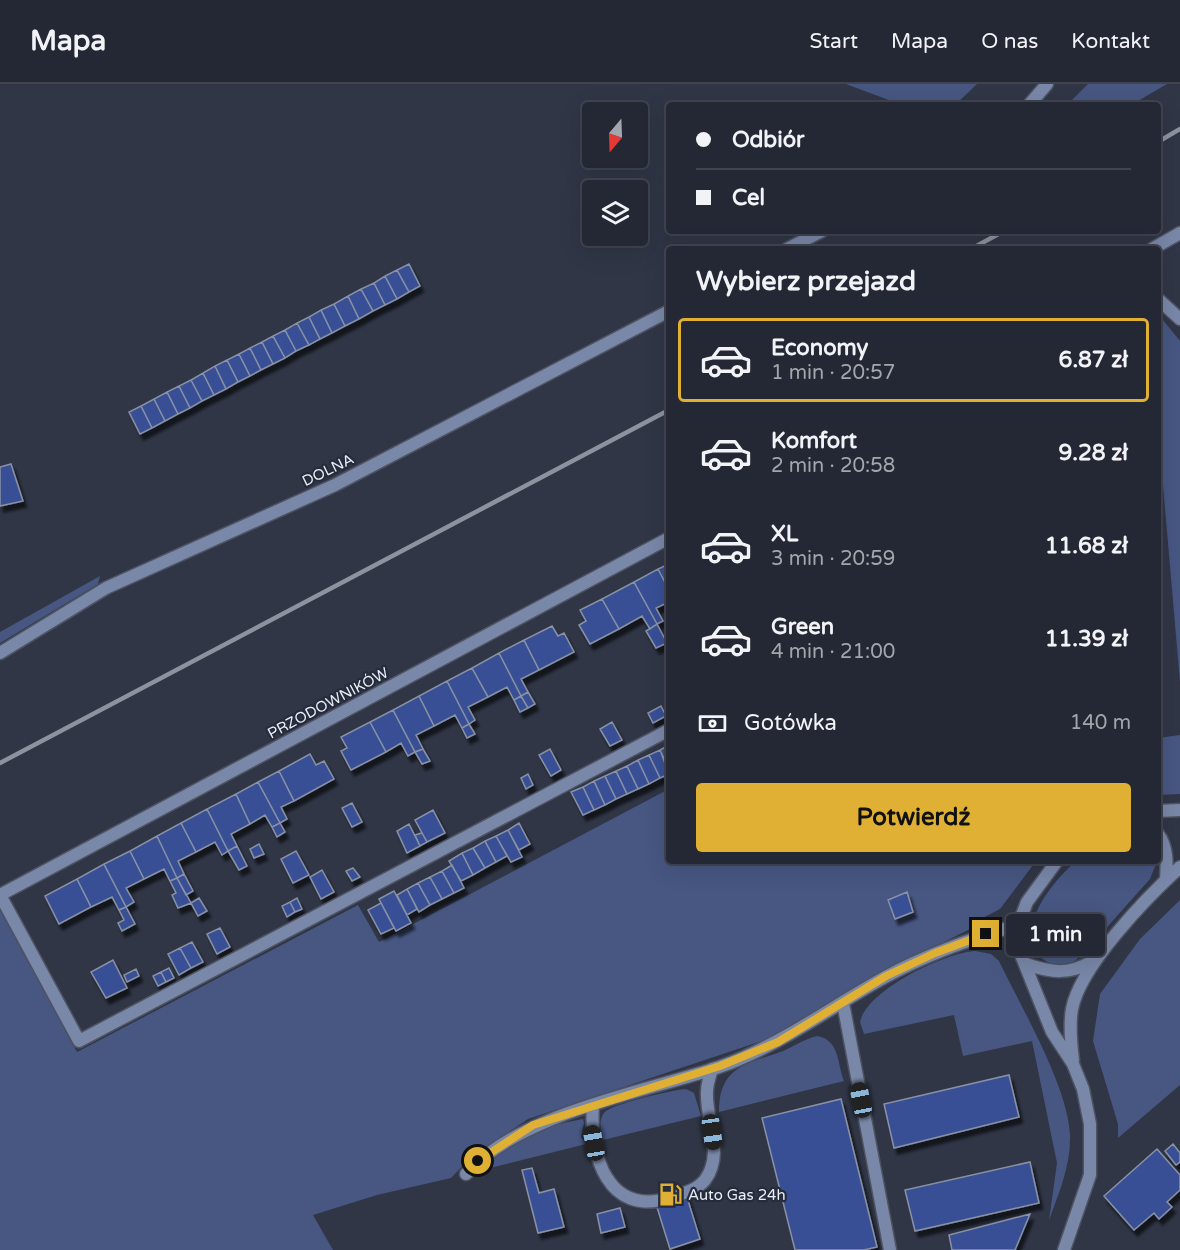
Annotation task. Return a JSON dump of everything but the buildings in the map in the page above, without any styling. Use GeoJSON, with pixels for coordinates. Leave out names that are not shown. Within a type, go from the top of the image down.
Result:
{"type":"FeatureCollection","features":[{"type":"Feature","properties":{"kind":"street"},"geometry":{"type":"LineString","coordinates":[[1032,102],[1047,84]]}},
{"type":"Feature","properties":{"kind":"street"},"geometry":{"type":"LineString","coordinates":[[1157,246],[1180,233]]}},
{"type":"Feature","properties":{"kind":"street"},"geometry":{"type":"LineString","coordinates":[[793,246],[816,234]]}},
{"type":"Feature","properties":{"kind":"street"},"geometry":{"type":"LineString","coordinates":[[1161,302],[1180,319]]}},
{"type":"Feature","properties":{"kind":"street","name":"DOLNA"},"geometry":{"type":"LineString","coordinates":[[0,653],[106,588],[335,485],[666,313]]}},
{"type":"Feature","properties":{"kind":"street","name":"PRZODOWNIKÓW"},"geometry":{"type":"LineString","coordinates":[[0,895],[666,540]]}},
{"type":"Feature","properties":{"kind":"street"},"geometry":{"type":"LineString","coordinates":[[0,895],[79,1041],[666,732]]}},
{"type":"Feature","properties":{"kind":"street"},"geometry":{"type":"LineString","coordinates":[[1161,811],[1180,810]]}},
{"type":"Feature","properties":{"kind":"street"},"geometry":{"type":"LineString","coordinates":[[1161,837],[1167,861],[1166,880]]}},
{"type":"Feature","properties":{"kind":"street"},"geometry":{"type":"LineString","coordinates":[[1055,864],[1027,902],[1018,925],[1017,945],[1052,1032],[1073,1064],[1088,1109],[1092,1148],[1086,1190],[1064,1250]]}},
{"type":"Feature","properties":{"kind":"street"},"geometry":{"type":"LineString","coordinates":[[1073,1064],[1072,1009],[1080,986],[1096,960],[1180,867]]}},
{"type":"Feature","properties":{"kind":"street"},"geometry":{"type":"LineString","coordinates":[[466,1174],[478,1161],[533,1125],[712,1069],[778,1042],[886,976],[935,953],[1018,925]]}},
{"type":"Feature","properties":{"kind":"street"},"geometry":{"type":"LineString","coordinates":[[1026,964],[1045,970],[1065,972],[1079,969],[1096,960]]}},
{"type":"Feature","properties":{"kind":"street"},"geometry":{"type":"LineString","coordinates":[[843,1003],[890,1250]]}},
{"type":"Feature","properties":{"kind":"street"},"geometry":{"type":"LineString","coordinates":[[593,1106],[594,1143],[607,1178],[615,1189],[632,1201],[650,1204],[692,1190],[704,1181],[710,1171],[714,1149],[707,1091],[712,1069]]}},
{"type":"Feature","properties":{"kind":"shaded area"},"geometry":{"type":"Polygon","coordinates":[[[846,84],[977,84],[958,102],[894,102],[846,84]]]}},
{"type":"Feature","properties":{"kind":"shaded area"},"geometry":{"type":"Polygon","coordinates":[[[1088,84],[1167,84],[1136,102],[1070,102],[1088,84]]]}},
{"type":"Feature","properties":{"kind":"shaded area"},"geometry":{"type":"Polygon","coordinates":[[[1161,318],[1180,341],[1180,682],[1161,462],[1161,318]]]}},
{"type":"Feature","properties":{"kind":"shaded area"},"geometry":{"type":"Polygon","coordinates":[[[100,576],[98,584],[0,643],[0,632],[100,576]]]}},
{"type":"Feature","properties":{"kind":"shaded area"},"geometry":{"type":"Polygon","coordinates":[[[1180,735],[1180,794],[1161,795],[1161,738],[1180,735]]]}},
{"type":"Feature","properties":{"kind":"shaded area"},"geometry":{"type":"Polygon","coordinates":[[[666,791],[666,864],[1034,864],[1000,909],[969,925],[970,929],[882,973],[774,1037],[528,1119],[472,1156],[451,1178],[377,1195],[313,1215],[333,1250],[0,1250],[0,910],[77,1052],[358,905],[379,942],[666,791]]]}},
{"type":"Feature","properties":{"kind":"shaded area"},"geometry":{"type":"Polygon","coordinates":[[[1073,864],[1156,864],[1150,879],[1084,953],[1071,963],[1057,965],[1049,963],[1038,954],[1031,934],[1038,908],[1073,864]]]}},
{"type":"Feature","properties":{"kind":"shaded area"},"geometry":{"type":"Polygon","coordinates":[[[1180,900],[1180,1085],[1118,1138],[1118,1124],[1093,1041],[1100,994],[1140,939],[1180,900]]]}},
{"type":"Feature","properties":{"kind":"shaded area"},"geometry":{"type":"Polygon","coordinates":[[[975,951],[991,954],[999,961],[1042,1047],[1067,1115],[1070,1135],[1069,1157],[1064,1179],[1049,1220],[1057,1163],[1032,1041],[963,1056],[954,1015],[864,1034],[860,1022],[866,1010],[891,986],[945,958],[975,951]]]}},
{"type":"Feature","properties":{"kind":"shaded area"},"geometry":{"type":"Polygon","coordinates":[[[817,1036],[824,1038],[834,1047],[844,1081],[719,1112],[720,1096],[730,1075],[747,1064],[817,1036]]]}},
{"type":"Feature","properties":{"kind":"shaded area"},"geometry":{"type":"Polygon","coordinates":[[[686,1089],[694,1093],[701,1116],[603,1140],[601,1119],[609,1109],[642,1098],[686,1089]]]}},
{"type":"Feature","properties":{"kind":"shaded area"},"geometry":{"type":"Polygon","coordinates":[[[583,1119],[581,1137],[586,1144],[482,1170],[507,1146],[548,1126],[583,1119]]]}},
{"type":"Feature","properties":{"kind":"railway"},"geometry":{"type":"LineString","coordinates":[[1161,140],[1180,129]]}},
{"type":"Feature","properties":{"kind":"railway"},"geometry":{"type":"LineString","coordinates":[[976,246],[998,234]]}},
{"type":"Feature","properties":{"kind":"railway"},"geometry":{"type":"LineString","coordinates":[[0,763],[666,412]]}},
{"type":"Feature","properties":{"kind":"place","name":"Auto Gas 24h"},"geometry":{"type":"Point","coordinates":[670,1195]}},
{"type":"Feature","properties":{"kind":"route"},"geometry":{"type":"LineString","coordinates":[[478,1161],[533,1125],[720,1066],[778,1042],[886,976],[935,953],[986,934]]}}]}
